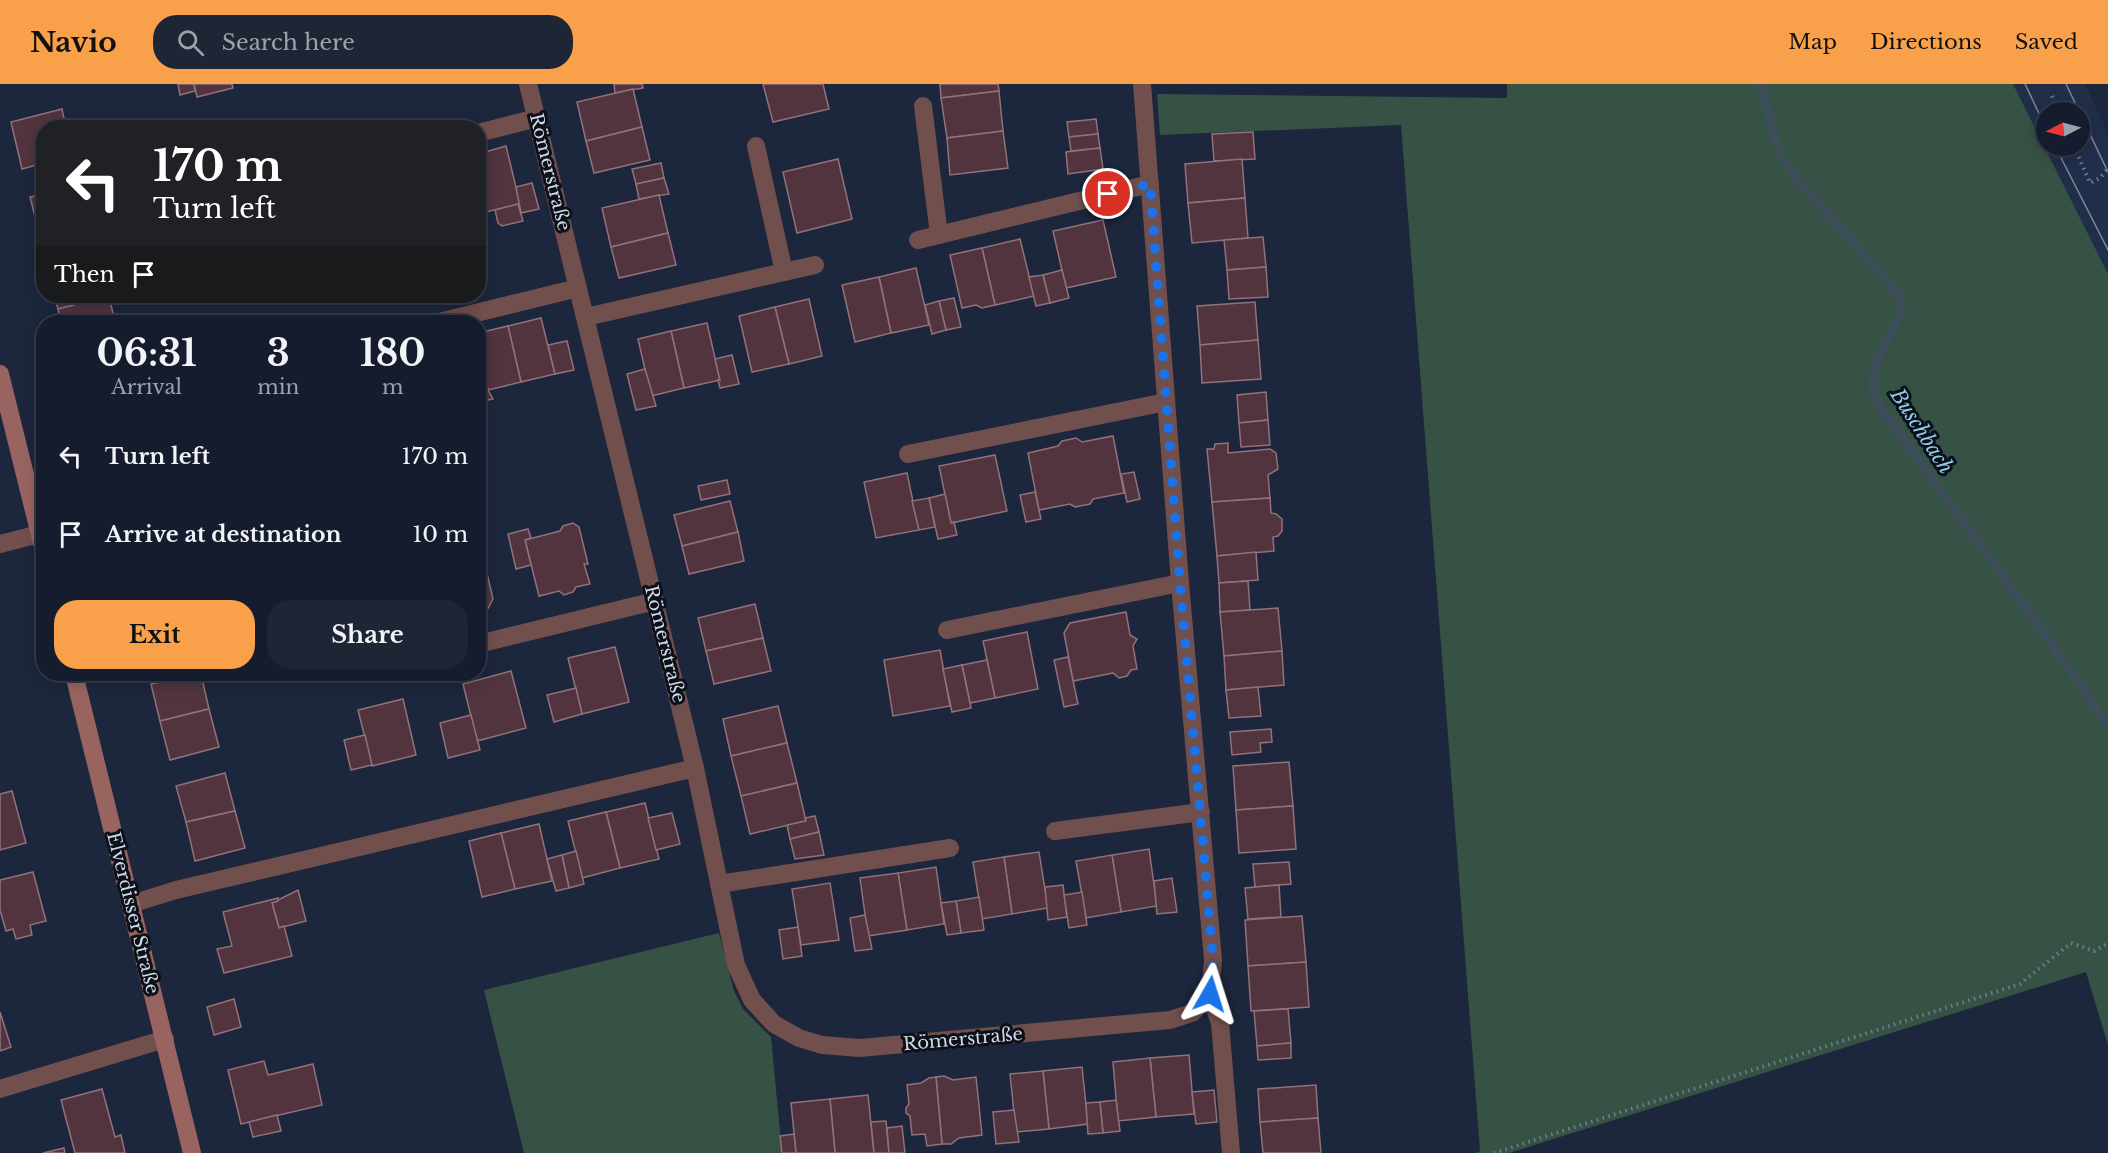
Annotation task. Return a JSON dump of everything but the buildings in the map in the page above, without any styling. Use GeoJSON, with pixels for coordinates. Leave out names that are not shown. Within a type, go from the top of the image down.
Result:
{"type":"FeatureCollection","features":[{"type":"Feature","properties":{"kind":"street","name":"Römerstraße"},"geometry":{"type":"LineString","coordinates":[[528,84],[695,768],[735,965],[752,1000],[774,1024],[799,1038],[822,1045],[860,1048],[1170,1020],[1192,1013],[1210,994]]}},
{"type":"Feature","properties":{"kind":"street"},"geometry":{"type":"LineString","coordinates":[[1142,84],[1180,583],[1213,960],[1210,994],[1220,1023],[1231,1153]]}},
{"type":"Feature","properties":{"kind":"street"},"geometry":{"type":"LineString","coordinates":[[923,106],[939,235]]}},
{"type":"Feature","properties":{"kind":"street"},"geometry":{"type":"LineString","coordinates":[[486,131],[537,118]]}},
{"type":"Feature","properties":{"kind":"street"},"geometry":{"type":"LineString","coordinates":[[756,147],[784,272]]}},
{"type":"Feature","properties":{"kind":"street"},"geometry":{"type":"LineString","coordinates":[[918,240],[1150,184]]}},
{"type":"Feature","properties":{"kind":"street"},"geometry":{"type":"LineString","coordinates":[[586,317],[815,265]]}},
{"type":"Feature","properties":{"kind":"street"},"geometry":{"type":"LineString","coordinates":[[468,315],[578,288]]}},
{"type":"Feature","properties":{"kind":"street"},"geometry":{"type":"LineString","coordinates":[[0,374],[36,522]]}},
{"type":"Feature","properties":{"kind":"street"},"geometry":{"type":"LineString","coordinates":[[908,454],[1166,402]]}},
{"type":"Feature","properties":{"kind":"street"},"geometry":{"type":"LineString","coordinates":[[0,544],[36,543]]}},
{"type":"Feature","properties":{"kind":"street"},"geometry":{"type":"LineString","coordinates":[[947,630],[1180,583]]}},
{"type":"Feature","properties":{"kind":"street"},"geometry":{"type":"LineString","coordinates":[[486,642],[655,601]]}},
{"type":"Feature","properties":{"kind":"street","name":"Elverdisser Straße"},"geometry":{"type":"LineString","coordinates":[[76,681],[192,1153]]}},
{"type":"Feature","properties":{"kind":"street"},"geometry":{"type":"LineString","coordinates":[[131,904],[176,890],[695,768]]}},
{"type":"Feature","properties":{"kind":"street"},"geometry":{"type":"LineString","coordinates":[[1055,831],[1201,812]]}},
{"type":"Feature","properties":{"kind":"street"},"geometry":{"type":"LineString","coordinates":[[719,884],[950,848]]}},
{"type":"Feature","properties":{"kind":"street"},"geometry":{"type":"LineString","coordinates":[[0,1089],[165,1039]]}},
{"type":"Feature","properties":{"kind":"path"},"geometry":{"type":"LineString","coordinates":[[2052,96],[2055,102]]}},
{"type":"Feature","properties":{"kind":"path"},"geometry":{"type":"LineString","coordinates":[[2078,156],[2090,183],[2100,178],[2108,168]]}},
{"type":"Feature","properties":{"kind":"path"},"geometry":{"type":"LineString","coordinates":[[1494,1153],[2020,984],[2071,943],[2094,951],[2108,943]]}},
{"type":"Feature","properties":{"kind":"shaded area"},"geometry":{"type":"Polygon","coordinates":[[[2013,84],[2085,84],[2108,133],[2108,274],[2049,156],[2090,156],[2090,102],[2036,102],[2036,130],[2013,84]]]}},
{"type":"Feature","properties":{"kind":"green space"},"geometry":{"type":"Polygon","coordinates":[[[1507,84],[2013,84],[2036,130],[2036,156],[2049,156],[2108,274],[2108,1045],[2086,972],[1509,1153],[1476,1153],[1480,1151],[1401,125],[1160,135],[1157,94],[1507,98],[1507,84]]]}},
{"type":"Feature","properties":{"kind":"green space"},"geometry":{"type":"Polygon","coordinates":[[[719,933],[734,991],[743,1009],[771,1037],[782,1153],[524,1153],[484,990],[719,933]]]}},
{"type":"Feature","properties":{"kind":"waterway","name":"Buschbach"},"geometry":{"type":"LineString","coordinates":[[1760,84],[1780,154],[1799,181],[1900,295],[1902,308],[1878,358],[1872,385],[1880,407],[2034,619],[2108,726]]}},
{"type":"Feature","properties":{"kind":"tram line"},"geometry":{"type":"LineString","coordinates":[[2025,84],[2036,107]]}},
{"type":"Feature","properties":{"kind":"tram line"},"geometry":{"type":"LineString","coordinates":[[2066,84],[2108,172]]}},
{"type":"Feature","properties":{"kind":"tram line"},"geometry":{"type":"LineString","coordinates":[[2060,156],[2108,250]]}},
{"type":"Feature","properties":{"kind":"route"},"geometry":{"type":"LineString","coordinates":[[1108,194],[1150,184],[1180,583],[1213,960],[1210,994]]}}]}
